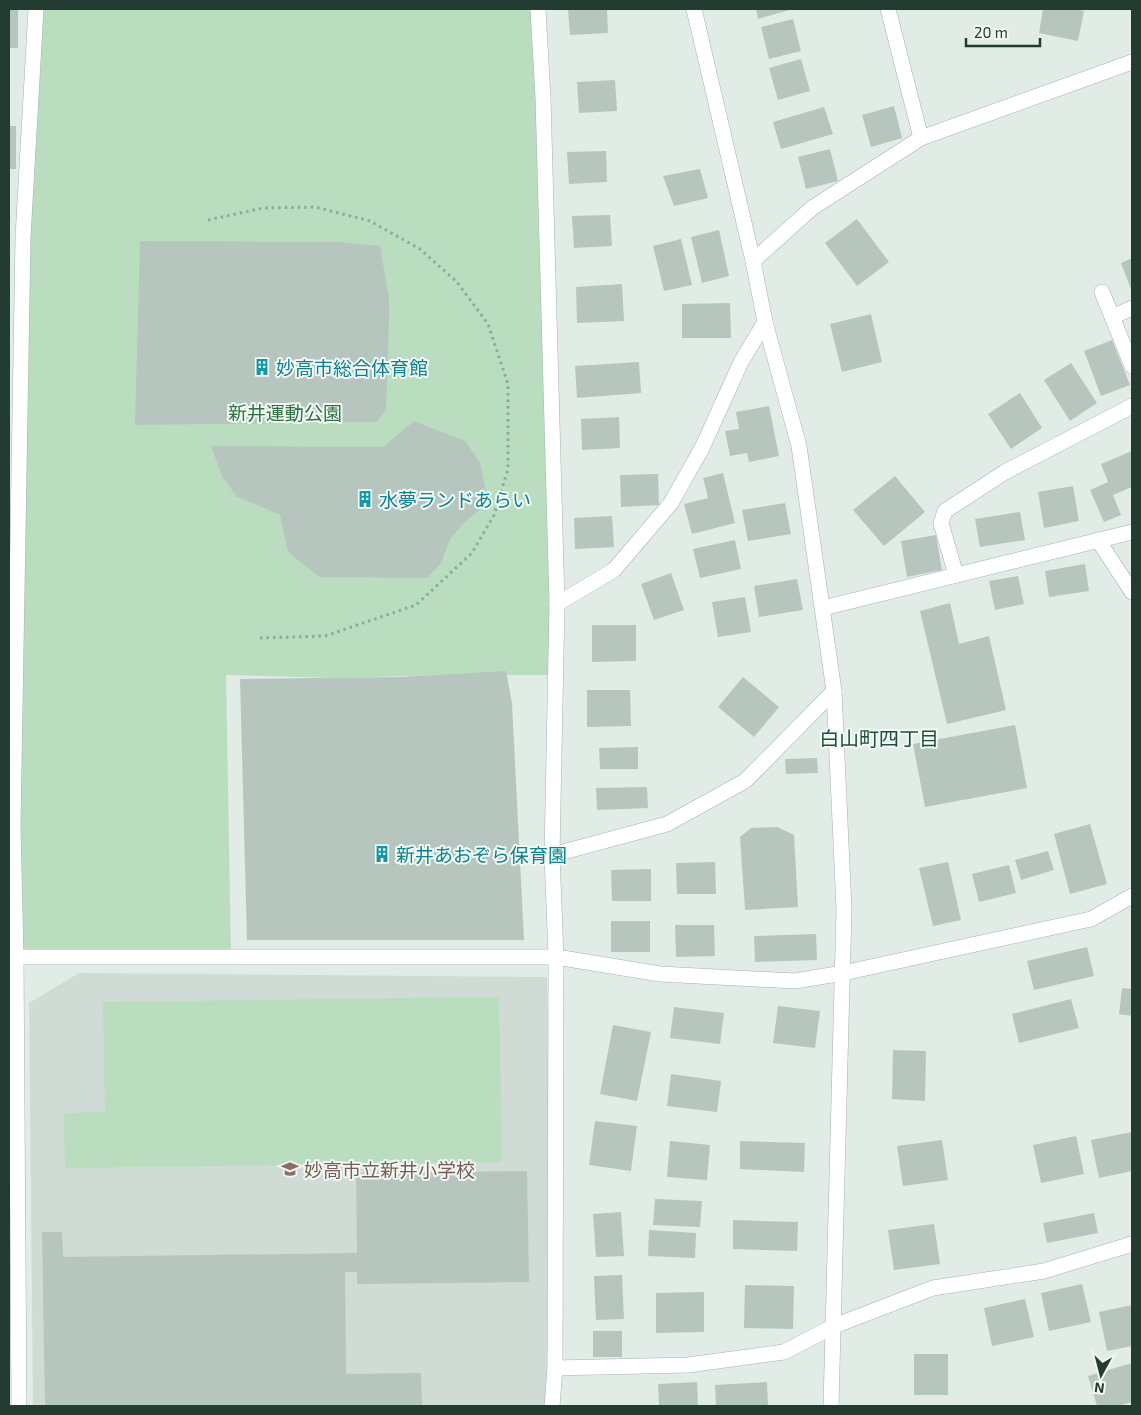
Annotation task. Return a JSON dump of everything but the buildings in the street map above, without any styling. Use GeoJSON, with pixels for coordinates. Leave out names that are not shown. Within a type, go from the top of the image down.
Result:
{"type":"FeatureCollection","features":[{"type":"Feature","properties":{"kind":"street"},"geometry":{"type":"LineString","coordinates":[[19,1406],[16,958],[11,826],[23,246],[36,9]]}},
{"type":"Feature","properties":{"kind":"street"},"geometry":{"type":"LineString","coordinates":[[538,9],[543,98],[557,604],[552,855],[556,956],[555,1368],[552,1406]]}},
{"type":"Feature","properties":{"kind":"street"},"geometry":{"type":"LineString","coordinates":[[694,9],[753,261],[765,322],[799,446],[834,691],[844,909],[831,1406]]}},
{"type":"Feature","properties":{"kind":"street"},"geometry":{"type":"LineString","coordinates":[[888,9],[921,138]]}},
{"type":"Feature","properties":{"kind":"street"},"geometry":{"type":"LineString","coordinates":[[753,261],[812,208],[921,138],[1132,62]]}},
{"type":"Feature","properties":{"kind":"street"},"geometry":{"type":"LineString","coordinates":[[1102,292],[1132,366]]}},
{"type":"Feature","properties":{"kind":"street"},"geometry":{"type":"LineString","coordinates":[[1112,317],[1132,308]]}},
{"type":"Feature","properties":{"kind":"street"},"geometry":{"type":"LineString","coordinates":[[557,604],[614,570],[671,503],[702,448],[740,362],[765,322]]}},
{"type":"Feature","properties":{"kind":"street"},"geometry":{"type":"LineString","coordinates":[[956,575],[941,523],[945,511],[1006,472],[1132,406]]}},
{"type":"Feature","properties":{"kind":"street"},"geometry":{"type":"LineString","coordinates":[[823,608],[1132,532]]}},
{"type":"Feature","properties":{"kind":"street"},"geometry":{"type":"LineString","coordinates":[[1098,540],[1132,592]]}},
{"type":"Feature","properties":{"kind":"street"},"geometry":{"type":"LineString","coordinates":[[552,855],[667,824],[745,781],[834,691]]}},
{"type":"Feature","properties":{"kind":"street"},"geometry":{"type":"LineString","coordinates":[[16,958],[556,956],[670,974],[795,981],[842,973],[1091,919],[1132,896]]}},
{"type":"Feature","properties":{"kind":"street"},"geometry":{"type":"LineString","coordinates":[[555,1368],[688,1366],[784,1352],[834,1326],[933,1288],[1044,1271],[1132,1244]]}},
{"type":"Feature","properties":{"kind":"path"},"geometry":{"type":"LineString","coordinates":[[208,220],[263,208],[315,207],[370,222],[420,249],[457,282],[488,324],[508,384],[508,469],[494,515],[472,553],[416,606],[325,636],[257,638]]}},
{"type":"Feature","properties":{"kind":"shaded area","name":"妙高市立新井小学校"},"geometry":{"type":"Polygon","coordinates":[[[79,973],[547,977],[551,1335],[547,1406],[33,1406],[29,1003],[79,973]]]}},
{"type":"Feature","properties":{"kind":"green space","name":"新井運動公園"},"geometry":{"type":"Polygon","coordinates":[[[36,9],[538,9],[555,675],[335,678],[226,675],[231,957],[16,957],[17,601],[36,9]]]}},
{"type":"Feature","properties":{"kind":"green space"},"geometry":{"type":"Polygon","coordinates":[[[499,997],[502,1162],[65,1168],[64,1113],[105,1112],[103,1002],[499,997]]]}},
{"type":"Feature","properties":{"kind":"place","name":"妙高市総合体育館"},"geometry":{"type":"Point","coordinates":[262,367]}},
{"type":"Feature","properties":{"kind":"place","name":"水夢ランドあらい"},"geometry":{"type":"Point","coordinates":[365,499]}},
{"type":"Feature","properties":{"kind":"place","name":"新井あおぞら保育園"},"geometry":{"type":"Point","coordinates":[382,854]}},
{"type":"Feature","properties":{"kind":"place","name":"妙高市立新井小学校"},"geometry":{"type":"Point","coordinates":[290,1169]}},
{"type":"Feature","properties":{"kind":"district","name":"白山町四丁目"},"geometry":{"type":"Point","coordinates":[879,738]}}]}
